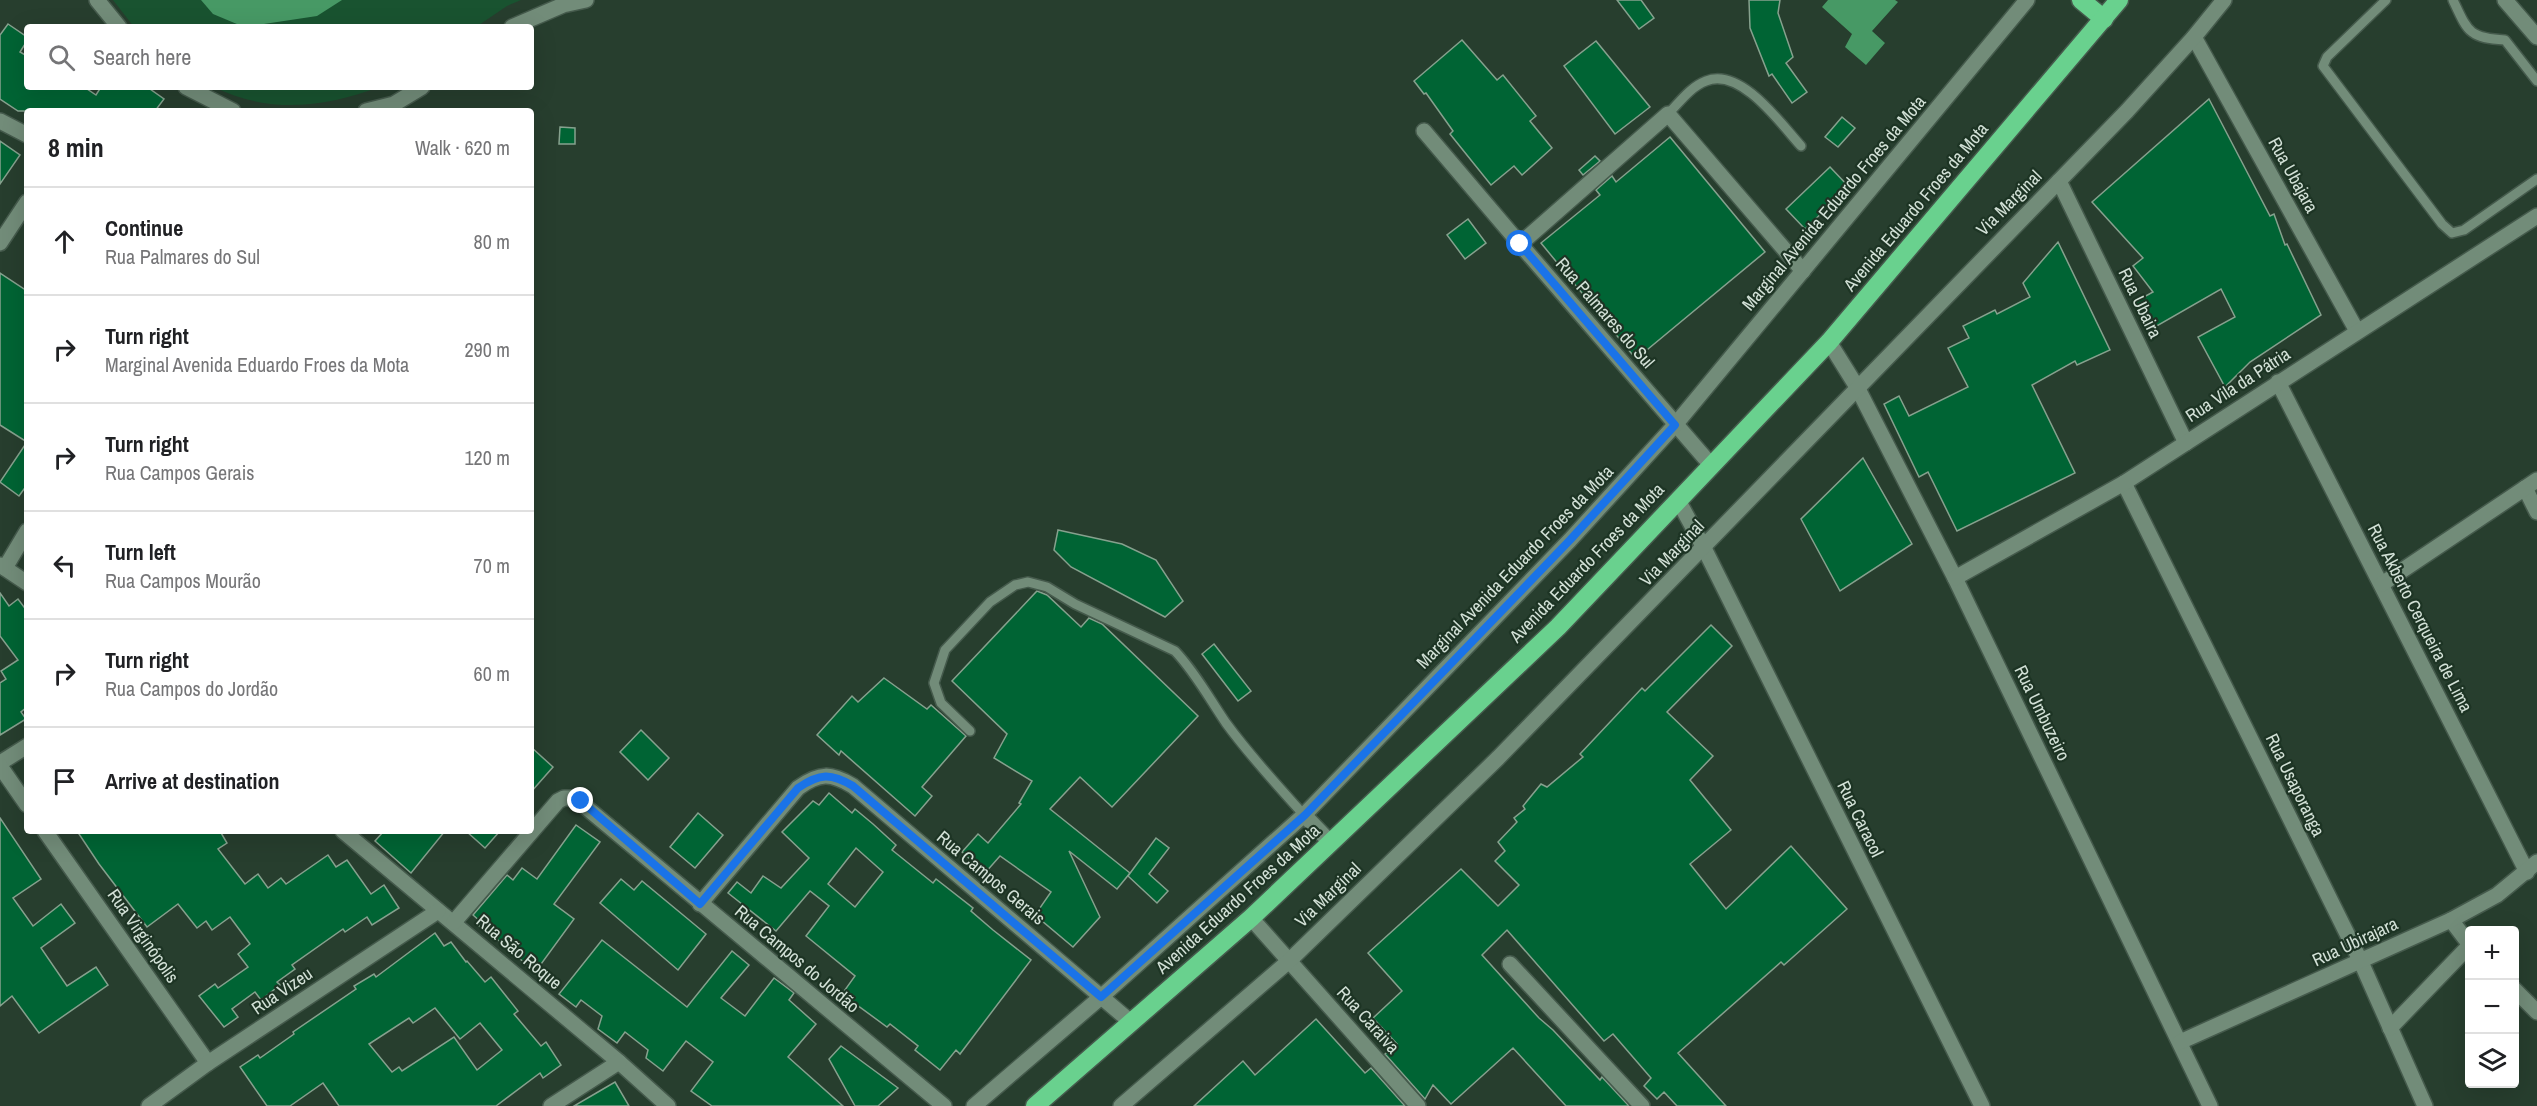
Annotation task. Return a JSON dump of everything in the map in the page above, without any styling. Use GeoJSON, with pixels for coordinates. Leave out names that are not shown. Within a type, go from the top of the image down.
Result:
{"type":"FeatureCollection","features":[{"type":"Feature","properties":{"kind":"highway"},"geometry":{"type":"LineString","coordinates":[[2081,0],[2104,19]]}},
{"type":"Feature","properties":{"kind":"highway","name":"Avenida Eduardo Froes da Mota"},"geometry":{"type":"LineString","coordinates":[[1035,1106],[1251,918],[1558,627],[1829,342],[2119,0]]}},
{"type":"Feature","properties":{"kind":"street"},"geometry":{"type":"LineString","coordinates":[[97,0],[117,24]]}},
{"type":"Feature","properties":{"kind":"street"},"geometry":{"type":"LineString","coordinates":[[519,24],[563,5],[586,0]]}},
{"type":"Feature","properties":{"kind":"street","name":"Marginal Avenida Eduardo Froes da Mota"},"geometry":{"type":"LineString","coordinates":[[974,1106],[1101,997],[1305,815],[1570,540],[1675,425],[2027,0]]}},
{"type":"Feature","properties":{"kind":"street","name":"Via Marginal"},"geometry":{"type":"LineString","coordinates":[[1121,1106],[1288,961],[1498,758],[2127,111],[2224,0]]}},
{"type":"Feature","properties":{"kind":"street"},"geometry":{"type":"LineString","coordinates":[[2505,0],[2537,37]]}},
{"type":"Feature","properties":{"kind":"street","name":"Rua Ubajara"},"geometry":{"type":"LineString","coordinates":[[2194,37],[2357,331]]}},
{"type":"Feature","properties":{"kind":"street"},"geometry":{"type":"LineString","coordinates":[[192,90],[226,108]]}},
{"type":"Feature","properties":{"kind":"street"},"geometry":{"type":"LineString","coordinates":[[378,108],[394,104],[417,90]]}},
{"type":"Feature","properties":{"kind":"street"},"geometry":{"type":"LineString","coordinates":[[1520,244],[1668,114],[1803,271]]}},
{"type":"Feature","properties":{"kind":"street"},"geometry":{"type":"LineString","coordinates":[[0,121],[24,133]]}},
{"type":"Feature","properties":{"kind":"street","name":"Rua Palmares do Sul"},"geometry":{"type":"LineString","coordinates":[[1424,131],[1711,465]]}},
{"type":"Feature","properties":{"kind":"street","name":"Rua Ubaira"},"geometry":{"type":"LineString","coordinates":[[2059,181],[2186,442]]}},
{"type":"Feature","properties":{"kind":"street"},"geometry":{"type":"LineString","coordinates":[[0,243],[24,207]]}},
{"type":"Feature","properties":{"kind":"street","name":"Rua Vila da Pátria"},"geometry":{"type":"LineString","coordinates":[[1955,578],[2124,483],[2537,216]]}},
{"type":"Feature","properties":{"kind":"street","name":"Rua Umbuzeiro"},"geometry":{"type":"LineString","coordinates":[[1829,342],[1857,387],[1955,578],[2210,1106]]}},
{"type":"Feature","properties":{"kind":"street","name":"Rua Akberto Cerqueira de Lima"},"geometry":{"type":"LineString","coordinates":[[2278,382],[2382,585],[2532,867]]}},
{"type":"Feature","properties":{"kind":"street","name":"Rua Usaporanga"},"geometry":{"type":"LineString","coordinates":[[2124,483],[2361,962],[2425,1106]]}},
{"type":"Feature","properties":{"kind":"street"},"geometry":{"type":"LineString","coordinates":[[2382,585],[2531,484],[2537,512]]}},
{"type":"Feature","properties":{"kind":"street","name":"Rua Caracol"},"geometry":{"type":"LineString","coordinates":[[1678,500],[1982,1106]]}},
{"type":"Feature","properties":{"kind":"street"},"geometry":{"type":"LineString","coordinates":[[24,535],[3,566],[24,581]]}},
{"type":"Feature","properties":{"kind":"street"},"geometry":{"type":"LineString","coordinates":[[24,748],[0,765],[24,801]]}},
{"type":"Feature","properties":{"kind":"street","name":"Rua Campos Gerais"},"geometry":{"type":"LineString","coordinates":[[700,904],[790,797],[807,782],[820,776],[831,775],[853,786],[1132,1023]]}},
{"type":"Feature","properties":{"kind":"street","name":"Rua Campos do Jordão"},"geometry":{"type":"LineString","coordinates":[[534,829],[558,801],[570,797],[581,801],[700,904],[944,1106]]}},
{"type":"Feature","properties":{"kind":"street"},"geometry":{"type":"LineString","coordinates":[[1305,815],[1331,843]]}},
{"type":"Feature","properties":{"kind":"street","name":"Rua Virginópolis"},"geometry":{"type":"LineString","coordinates":[[47,834],[208,1063]]}},
{"type":"Feature","properties":{"kind":"street","name":"Rua São Roque"},"geometry":{"type":"LineString","coordinates":[[347,834],[454,922],[668,1106]]}},
{"type":"Feature","properties":{"kind":"street","name":"Rua Campos do Jordão"},"geometry":{"type":"LineString","coordinates":[[454,922],[530,834]]}},
{"type":"Feature","properties":{"kind":"street","name":"Rua Ubirajara"},"geometry":{"type":"LineString","coordinates":[[2180,1042],[2451,920],[2497,895],[2532,867]]}},
{"type":"Feature","properties":{"kind":"street","name":"Rua Vizeu"},"geometry":{"type":"LineString","coordinates":[[149,1106],[208,1063],[438,910]]}},
{"type":"Feature","properties":{"kind":"street","name":"Rua Caraiva"},"geometry":{"type":"LineString","coordinates":[[1251,918],[1418,1106]]}},
{"type":"Feature","properties":{"kind":"street"},"geometry":{"type":"LineString","coordinates":[[2390,1028],[2469,945],[2451,920]]}},
{"type":"Feature","properties":{"kind":"street"},"geometry":{"type":"LineString","coordinates":[[1510,964],[1642,1106]]}},
{"type":"Feature","properties":{"kind":"street"},"geometry":{"type":"LineString","coordinates":[[2519,994],[2537,1012]]}},
{"type":"Feature","properties":{"kind":"street"},"geometry":{"type":"LineString","coordinates":[[551,1106],[619,1062]]}},
{"type":"Feature","properties":{"kind":"lane"},"geometry":{"type":"LineString","coordinates":[[2386,0],[2327,57],[2323,66],[2442,224],[2452,232],[2464,230],[2537,179]]}},
{"type":"Feature","properties":{"kind":"lane"},"geometry":{"type":"LineString","coordinates":[[2453,0],[2471,33],[2481,39],[2505,40],[2537,81]]}},
{"type":"Feature","properties":{"kind":"lane"},"geometry":{"type":"LineString","coordinates":[[1668,114],[1687,93],[1707,80],[1724,79],[1753,93],[1801,146]]}},
{"type":"Feature","properties":{"kind":"lane"},"geometry":{"type":"LineString","coordinates":[[970,731],[941,704],[934,683],[945,650],[990,602],[1015,585],[1028,582],[1047,587],[1175,651],[1263,770],[1305,815]]}},
{"type":"Feature","properties":{"kind":"shaded area"},"geometry":{"type":"Polygon","coordinates":[[[113,0],[521,0],[507,6],[480,24],[132,24],[113,0]]]}},
{"type":"Feature","properties":{"kind":"shaded area"},"geometry":{"type":"Polygon","coordinates":[[[201,0],[342,0],[317,16],[264,24],[237,24],[213,14],[201,0]]]}},
{"type":"Feature","properties":{"kind":"shaded area"},"geometry":{"type":"Polygon","coordinates":[[[1828,0],[1895,0],[1898,2],[1872,31],[1885,43],[1866,65],[1845,47],[1852,34],[1822,7],[1828,0]]]}},
{"type":"Feature","properties":{"kind":"shaded area"},"geometry":{"type":"Polygon","coordinates":[[[221,90],[370,90],[338,100],[296,105],[275,104],[234,96],[221,90]]]}},
{"type":"Feature","properties":{"kind":"building"},"geometry":{"type":"Polygon","coordinates":[[[1617,0],[1641,0],[1654,18],[1639,29],[1617,0]]]}},
{"type":"Feature","properties":{"kind":"building"},"geometry":{"type":"Polygon","coordinates":[[[1749,0],[1780,0],[1778,13],[1793,57],[1786,63],[1807,92],[1792,103],[1772,74],[1769,76],[1750,28],[1749,0]]]}},
{"type":"Feature","properties":{"kind":"building"},"geometry":{"type":"Polygon","coordinates":[[[8,24],[24,35],[24,46],[20,52],[24,54],[24,90],[88,90],[96,95],[99,90],[151,90],[164,99],[157,108],[24,108],[24,111],[18,111],[0,99],[0,35],[8,24]]]}},
{"type":"Feature","properties":{"kind":"building"},"geometry":{"type":"Polygon","coordinates":[[[1462,40],[1497,80],[1503,75],[1536,116],[1530,121],[1552,148],[1522,175],[1514,166],[1491,185],[1450,134],[1453,131],[1426,93],[1424,94],[1414,81],[1462,40]]]}},
{"type":"Feature","properties":{"kind":"building"},"geometry":{"type":"Polygon","coordinates":[[[1596,41],[1650,107],[1615,134],[1564,66],[1596,41]]]}},
{"type":"Feature","properties":{"kind":"building"},"geometry":{"type":"Polygon","coordinates":[[[2209,99],[2270,216],[2274,214],[2285,245],[2287,244],[2321,315],[2250,362],[2225,387],[2198,337],[2235,317],[2221,289],[2148,331],[2133,303],[2153,292],[2133,266],[2143,258],[2092,202],[2209,99]]]}},
{"type":"Feature","properties":{"kind":"building"},"geometry":{"type":"Polygon","coordinates":[[[1842,117],[1855,128],[1838,147],[1825,137],[1842,117]]]}},
{"type":"Feature","properties":{"kind":"building"},"geometry":{"type":"Polygon","coordinates":[[[560,127],[575,128],[575,144],[559,144],[560,127]]]}},
{"type":"Feature","properties":{"kind":"building"},"geometry":{"type":"Polygon","coordinates":[[[1670,137],[1765,252],[1636,359],[1541,243],[1600,195],[1596,190],[1612,176],[1616,182],[1670,137]]]}},
{"type":"Feature","properties":{"kind":"building"},"geometry":{"type":"Polygon","coordinates":[[[0,141],[20,155],[0,184],[0,141]]]}},
{"type":"Feature","properties":{"kind":"building"},"geometry":{"type":"Polygon","coordinates":[[[1595,156],[1600,161],[1583,175],[1579,170],[1595,156]]]}},
{"type":"Feature","properties":{"kind":"building"},"geometry":{"type":"Polygon","coordinates":[[[1830,167],[1849,187],[1805,229],[1786,209],[1830,167]]]}},
{"type":"Feature","properties":{"kind":"building"},"geometry":{"type":"Polygon","coordinates":[[[1468,219],[1486,243],[1465,259],[1447,235],[1468,219]]]}},
{"type":"Feature","properties":{"kind":"building"},"geometry":{"type":"Polygon","coordinates":[[[2058,242],[2110,350],[2077,365],[2075,361],[2032,385],[2075,473],[1957,531],[1928,472],[1919,477],[1884,404],[1899,396],[1909,416],[1968,387],[1948,348],[1969,338],[1963,326],[1995,310],[1997,314],[2030,297],[2023,283],[2058,242]]]}},
{"type":"Feature","properties":{"kind":"building"},"geometry":{"type":"Polygon","coordinates":[[[0,273],[24,289],[24,440],[0,425],[0,273]]]}},
{"type":"Feature","properties":{"kind":"building"},"geometry":{"type":"Polygon","coordinates":[[[24,446],[24,489],[19,496],[0,482],[24,446]]]}},
{"type":"Feature","properties":{"kind":"building"},"geometry":{"type":"Polygon","coordinates":[[[1863,458],[1912,544],[1840,591],[1801,519],[1863,458]]]}},
{"type":"Feature","properties":{"kind":"building"},"geometry":{"type":"Polygon","coordinates":[[[1058,530],[1122,544],[1156,560],[1183,601],[1165,617],[1071,567],[1054,550],[1058,530]]]}},
{"type":"Feature","properties":{"kind":"building"},"geometry":{"type":"Polygon","coordinates":[[[1037,591],[1047,595],[1081,627],[1089,618],[1102,624],[1198,716],[1112,807],[1080,777],[1050,809],[1130,873],[1117,889],[1069,851],[1100,917],[1073,947],[1035,915],[1051,892],[1000,856],[985,873],[962,852],[978,834],[988,843],[1021,804],[1019,803],[1032,781],[994,758],[1007,734],[952,681],[1037,591]]]}},
{"type":"Feature","properties":{"kind":"building"},"geometry":{"type":"Polygon","coordinates":[[[0,593],[9,606],[18,599],[24,607],[24,710],[21,712],[24,720],[0,735],[0,683],[6,679],[1,671],[18,660],[0,636],[0,593]]]}},
{"type":"Feature","properties":{"kind":"building"},"geometry":{"type":"Polygon","coordinates":[[[1711,625],[1732,646],[1667,712],[1713,756],[1690,780],[1731,830],[1690,864],[1726,909],[1791,846],[1847,909],[1784,965],[1781,962],[1678,1053],[1726,1106],[1677,1106],[1664,1092],[1657,1099],[1644,1086],[1651,1078],[1613,1034],[1604,1041],[1507,930],[1482,955],[1539,1018],[1600,1080],[1602,1077],[1629,1106],[1566,1106],[1513,1048],[1451,1104],[1433,1085],[1425,1099],[1385,1054],[1397,1044],[1373,1018],[1402,991],[1368,953],[1461,869],[1498,906],[1519,885],[1495,861],[1505,851],[1498,842],[1517,822],[1514,818],[1525,809],[1523,806],[1541,784],[1547,787],[1583,757],[1580,754],[1642,688],[1645,691],[1711,625]]]}},
{"type":"Feature","properties":{"kind":"building"},"geometry":{"type":"Polygon","coordinates":[[[1214,644],[1251,691],[1238,701],[1202,654],[1214,644]]]}},
{"type":"Feature","properties":{"kind":"building"},"geometry":{"type":"Polygon","coordinates":[[[884,678],[927,709],[931,705],[966,736],[922,787],[932,796],[915,816],[841,751],[839,755],[817,735],[852,696],[858,702],[884,678]]]}},
{"type":"Feature","properties":{"kind":"building"},"geometry":{"type":"Polygon","coordinates":[[[641,730],[669,758],[648,780],[620,752],[641,730]]]}},
{"type":"Feature","properties":{"kind":"building"},"geometry":{"type":"Polygon","coordinates":[[[534,750],[553,767],[534,789],[534,750]]]}},
{"type":"Feature","properties":{"kind":"building"},"geometry":{"type":"Polygon","coordinates":[[[829,793],[852,813],[855,809],[896,845],[892,850],[933,883],[936,879],[973,908],[971,911],[1031,960],[960,1054],[956,1050],[940,1070],[915,1050],[918,1046],[890,1024],[887,1027],[842,994],[855,976],[806,936],[829,906],[810,891],[776,931],[728,893],[737,882],[751,893],[763,876],[781,888],[809,858],[782,832],[813,801],[819,805],[829,793]],[[856,848],[828,884],[855,907],[883,872],[856,848]]]}},
{"type":"Feature","properties":{"kind":"building"},"geometry":{"type":"Polygon","coordinates":[[[698,813],[723,835],[695,868],[670,847],[698,813]]]}},
{"type":"Feature","properties":{"kind":"building"},"geometry":{"type":"Polygon","coordinates":[[[0,818],[41,879],[13,898],[33,926],[61,904],[75,923],[41,948],[67,986],[96,967],[108,985],[39,1033],[12,996],[0,1006],[0,818]]]}},
{"type":"Feature","properties":{"kind":"building"},"geometry":{"type":"Polygon","coordinates":[[[576,825],[600,842],[554,904],[574,919],[536,971],[479,926],[482,923],[473,915],[507,875],[513,880],[522,868],[537,879],[576,825]]]}},
{"type":"Feature","properties":{"kind":"building"},"geometry":{"type":"Polygon","coordinates":[[[79,834],[222,834],[227,843],[218,849],[245,884],[258,874],[268,888],[281,878],[286,884],[328,855],[336,867],[347,860],[371,894],[384,885],[399,908],[372,925],[367,917],[345,932],[343,929],[292,965],[295,969],[277,982],[280,985],[261,1000],[255,992],[232,1009],[238,1017],[224,1027],[199,996],[215,984],[218,988],[248,967],[238,954],[250,944],[230,917],[212,930],[206,921],[197,928],[178,904],[147,927],[79,834]]]}},
{"type":"Feature","properties":{"kind":"building"},"geometry":{"type":"Polygon","coordinates":[[[381,834],[443,834],[411,873],[375,841],[381,834]]]}},
{"type":"Feature","properties":{"kind":"building"},"geometry":{"type":"Polygon","coordinates":[[[469,834],[497,834],[485,848],[469,834]]]}},
{"type":"Feature","properties":{"kind":"building"},"geometry":{"type":"Polygon","coordinates":[[[1156,838],[1169,848],[1149,874],[1168,891],[1157,903],[1128,876],[1156,838]]]}},
{"type":"Feature","properties":{"kind":"building"},"geometry":{"type":"Polygon","coordinates":[[[621,879],[634,890],[642,881],[706,934],[678,970],[600,903],[621,879]]]}},
{"type":"Feature","properties":{"kind":"building"},"geometry":{"type":"Polygon","coordinates":[[[435,933],[444,946],[451,942],[485,982],[491,977],[518,1011],[514,1014],[541,1046],[546,1042],[561,1065],[543,1078],[540,1073],[496,1106],[339,1106],[323,1083],[290,1106],[267,1106],[240,1067],[258,1055],[260,1058],[294,1034],[293,1032],[356,989],[354,986],[374,974],[376,977],[435,933]],[[435,1008],[413,1023],[409,1018],[369,1044],[392,1072],[399,1067],[402,1071],[454,1037],[477,1070],[502,1050],[480,1023],[460,1039],[435,1008]]]}},
{"type":"Feature","properties":{"kind":"building"},"geometry":{"type":"Polygon","coordinates":[[[602,940],[687,1007],[732,951],[749,965],[721,998],[745,1016],[774,978],[794,993],[789,1000],[816,1024],[788,1057],[843,1106],[712,1106],[691,1091],[713,1062],[686,1041],[663,1071],[646,1058],[648,1050],[625,1032],[617,1043],[598,1029],[602,1016],[581,1000],[576,1007],[559,994],[602,940]]]}},
{"type":"Feature","properties":{"kind":"building"},"geometry":{"type":"Polygon","coordinates":[[[1316,1019],[1365,1073],[1371,1068],[1405,1106],[1194,1106],[1243,1061],[1255,1075],[1316,1019]]]}},
{"type":"Feature","properties":{"kind":"building"},"geometry":{"type":"Polygon","coordinates":[[[841,1046],[898,1088],[878,1106],[855,1106],[829,1059],[841,1046]]]}},
{"type":"Feature","properties":{"kind":"building"},"geometry":{"type":"Polygon","coordinates":[[[615,1082],[629,1106],[574,1106],[598,1092],[615,1082]]]}},
{"type":"Feature","properties":{"kind":"route"},"geometry":{"type":"LineString","coordinates":[[581,801],[700,904],[798,788],[820,776],[831,775],[853,786],[1101,997],[1305,815],[1570,540],[1675,425],[1520,244]]}}]}
